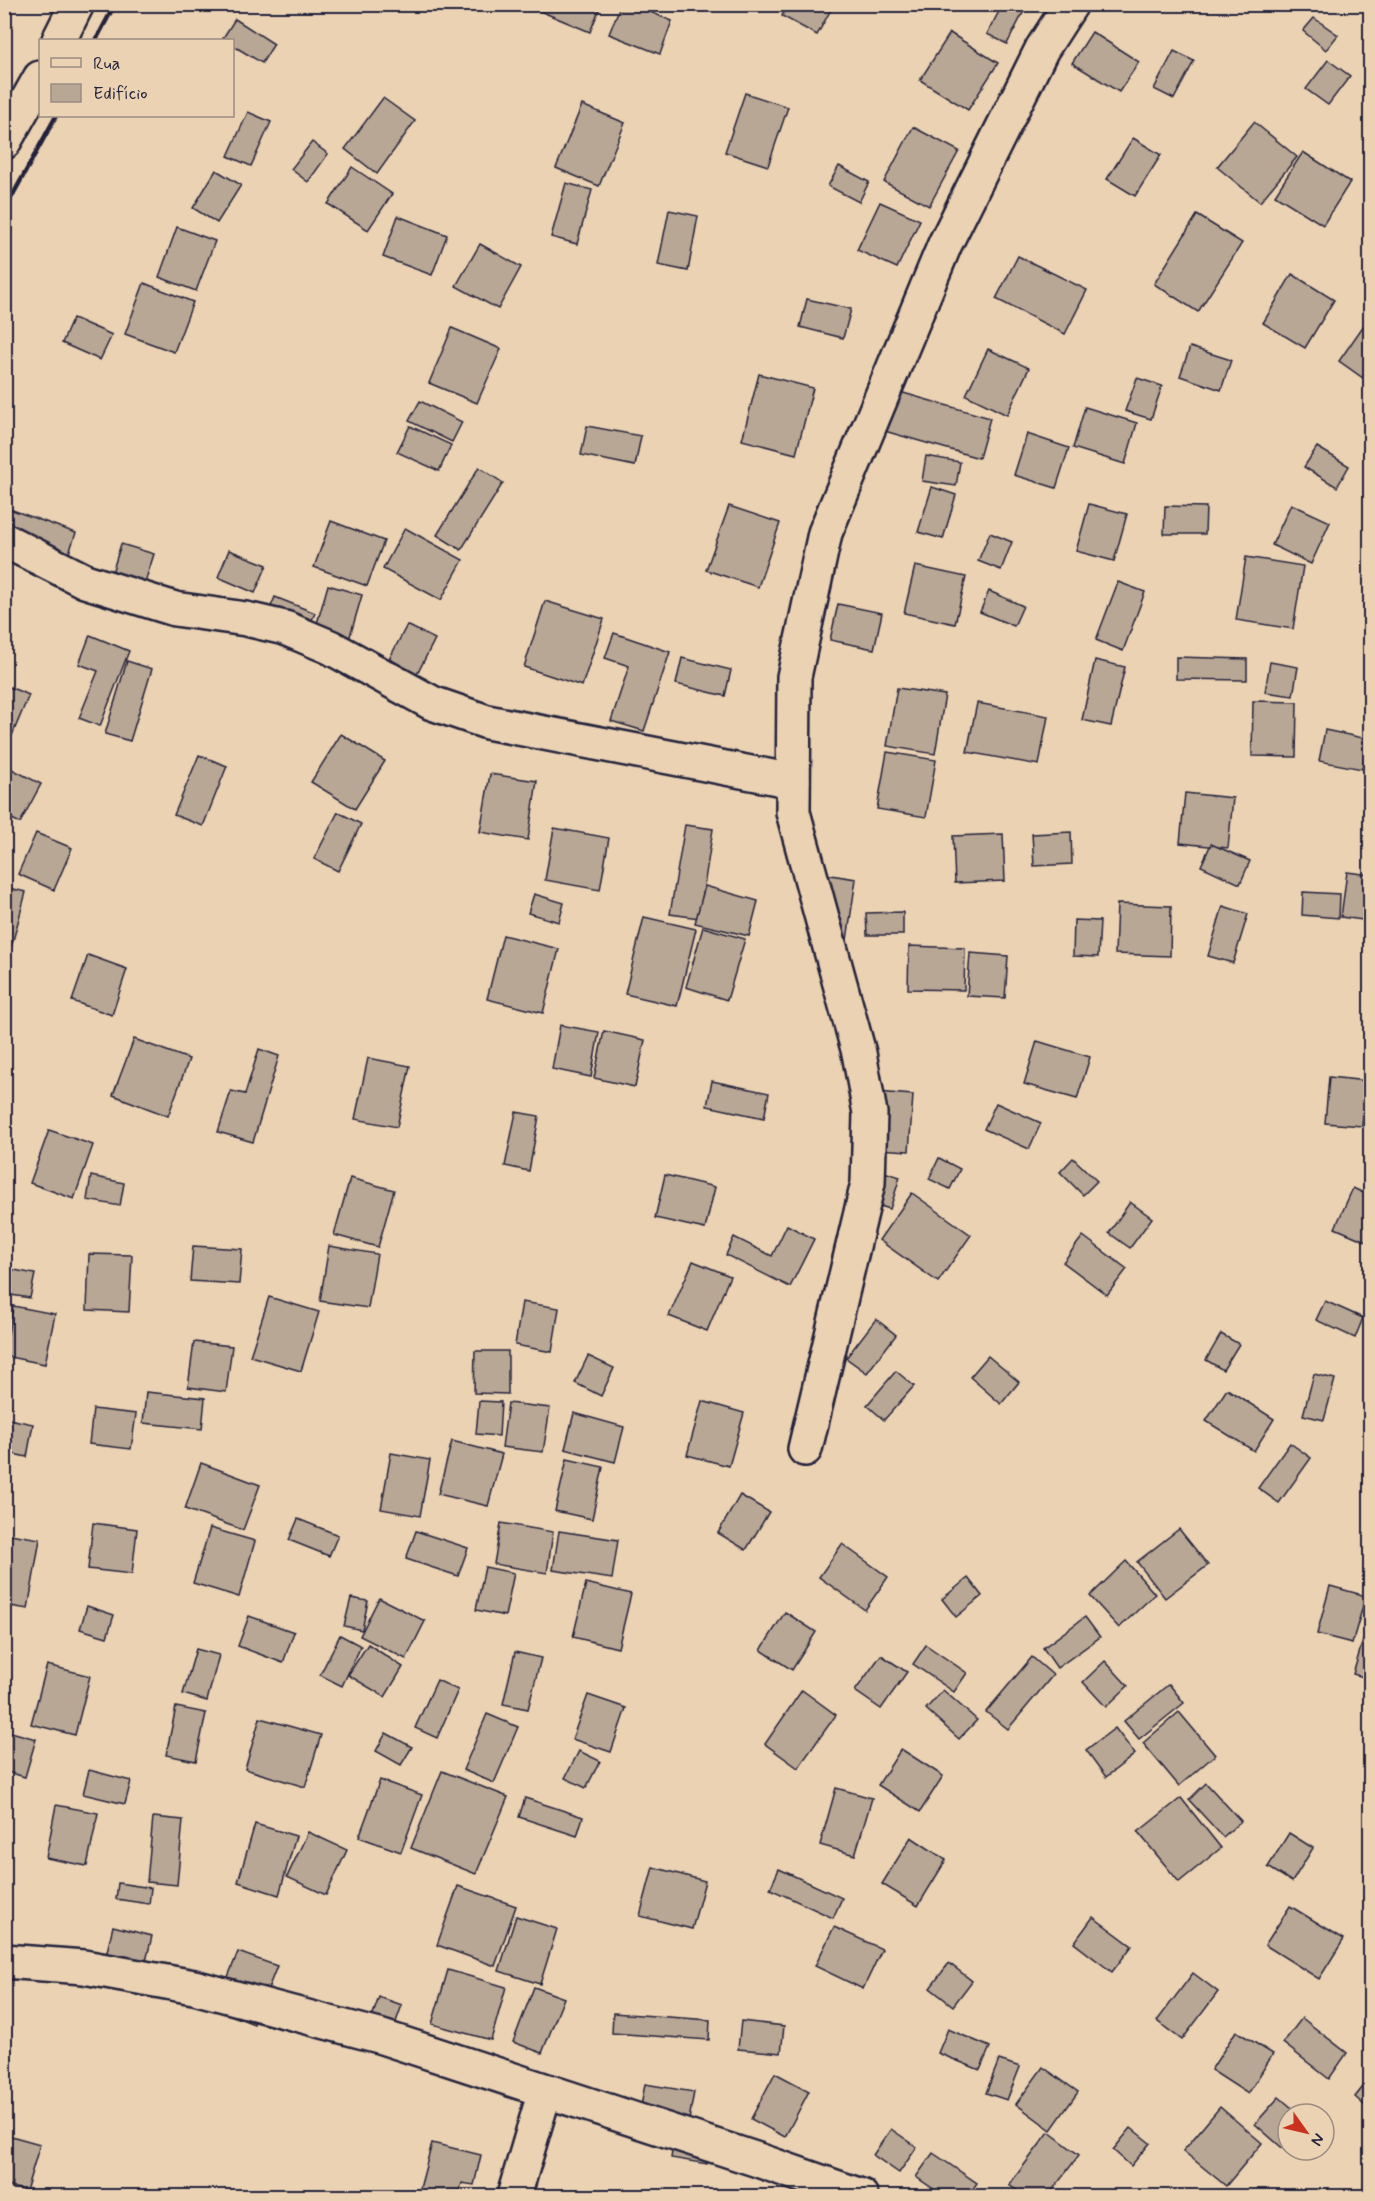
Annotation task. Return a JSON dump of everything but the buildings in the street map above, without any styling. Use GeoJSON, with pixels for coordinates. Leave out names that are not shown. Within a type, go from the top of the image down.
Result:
{"type":"FeatureCollection","features":[{"type":"Feature","properties":{"kind":"street"},"geometry":{"type":"LineString","coordinates":[[60,39],[77,4]]}},
{"type":"Feature","properties":{"kind":"street"},"geometry":{"type":"LineString","coordinates":[[805,1449],[868,1183],[870,1113],[859,1053],[793,812],[794,677],[825,533],[945,244],[1042,49],[1071,4]]}},
{"type":"Feature","properties":{"kind":"street"},"geometry":{"type":"LineString","coordinates":[[4,142],[39,80]]}},
{"type":"Feature","properties":{"kind":"street"},"geometry":{"type":"LineString","coordinates":[[4,540],[85,581],[175,609],[246,619],[285,628],[330,648],[432,703],[487,722],[793,781]]}},
{"type":"Feature","properties":{"kind":"street"},"geometry":{"type":"LineString","coordinates":[[4,1960],[84,1968],[194,1988],[379,2036],[861,2196]]}},
{"type":"Feature","properties":{"kind":"street"},"geometry":{"type":"LineString","coordinates":[[514,2196],[545,2091]]}},
{"type":"Feature","properties":{"kind":"railway"},"geometry":{"type":"LineString","coordinates":[[97,39],[115,4]]}},
{"type":"Feature","properties":{"kind":"railway"},"geometry":{"type":"LineString","coordinates":[[4,211],[55,117]]}}]}
